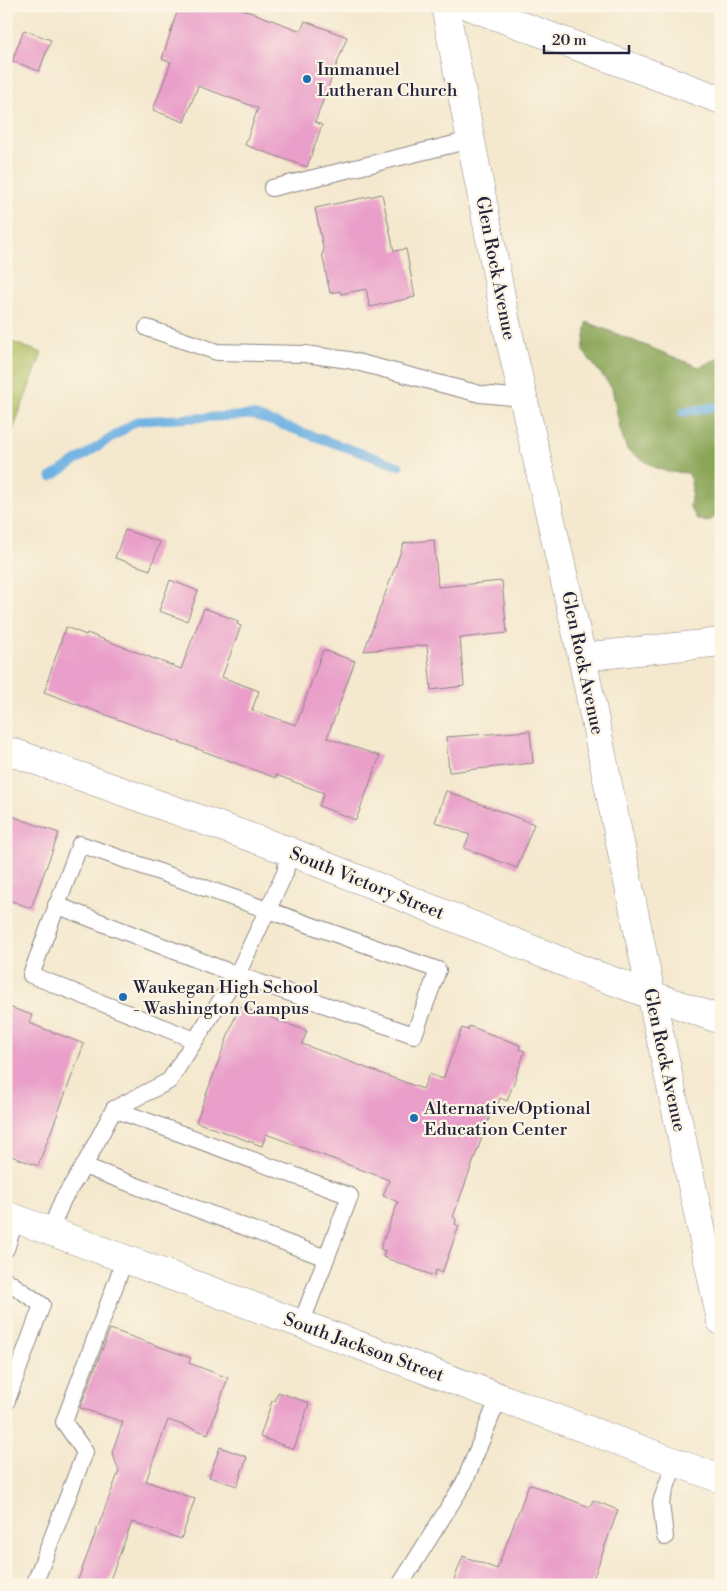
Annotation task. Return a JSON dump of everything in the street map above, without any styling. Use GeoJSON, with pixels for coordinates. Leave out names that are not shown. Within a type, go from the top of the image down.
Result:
{"type":"FeatureCollection","features":[{"type":"Feature","properties":{"kind":"street","name":"Glen Rock Avenue"},"geometry":{"type":"LineString","coordinates":[[445,6],[504,312],[582,657],[651,994],[721,1321]]}},
{"type":"Feature","properties":{"kind":"street"},"geometry":{"type":"LineString","coordinates":[[469,6],[721,100]]}},
{"type":"Feature","properties":{"kind":"street"},"geometry":{"type":"LineString","coordinates":[[582,657],[721,642]]}},
{"type":"Feature","properties":{"kind":"street","name":"South Victory Street"},"geometry":{"type":"LineString","coordinates":[[9,751],[289,851],[588,972],[721,1020]]}},
{"type":"Feature","properties":{"kind":"street","name":"South Jackson Street"},"geometry":{"type":"LineString","coordinates":[[11,1217],[721,1479]]}},
{"type":"Feature","properties":{"kind":"lane"},"geometry":{"type":"LineString","coordinates":[[272,188],[471,140]]}},
{"type":"Feature","properties":{"kind":"lane"},"geometry":{"type":"LineString","coordinates":[[147,328],[217,352],[305,354],[350,360],[480,394],[523,398]]}},
{"type":"Feature","properties":{"kind":"lane"},"geometry":{"type":"LineString","coordinates":[[56,905],[237,975],[414,1035],[438,970],[80,844],[56,905],[31,975],[195,1040]]}},
{"type":"Feature","properties":{"kind":"lane"},"geometry":{"type":"LineString","coordinates":[[50,1231],[63,1199],[84,1166],[114,1109],[169,1081],[237,975],[285,873],[289,851]]}},
{"type":"Feature","properties":{"kind":"lane"},"geometry":{"type":"LineString","coordinates":[[114,1109],[350,1196],[301,1324]]}},
{"type":"Feature","properties":{"kind":"lane"},"geometry":{"type":"LineString","coordinates":[[84,1166],[326,1258]]}},
{"type":"Feature","properties":{"kind":"lane"},"geometry":{"type":"LineString","coordinates":[[6,1249],[11,1217]]}},
{"type":"Feature","properties":{"kind":"lane"},"geometry":{"type":"LineString","coordinates":[[34,1585],[85,1452],[64,1422],[125,1259]]}},
{"type":"Feature","properties":{"kind":"lane"},"geometry":{"type":"LineString","coordinates":[[6,1280],[42,1306],[6,1403]]}},
{"type":"Feature","properties":{"kind":"lane"},"geometry":{"type":"LineString","coordinates":[[400,1585],[464,1483],[499,1397]]}},
{"type":"Feature","properties":{"kind":"lane"},"geometry":{"type":"LineString","coordinates":[[665,1537],[661,1502],[675,1462]]}},
{"type":"Feature","properties":{"kind":"green space"},"geometry":{"type":"Polygon","coordinates":[[[587,322],[699,367],[721,357],[720,514],[707,522],[697,519],[690,507],[692,488],[689,473],[670,472],[656,468],[627,450],[620,429],[612,388],[583,351],[587,322]]]}},
{"type":"Feature","properties":{"kind":"green space"},"geometry":{"type":"Polygon","coordinates":[[[6,340],[42,353],[6,448],[6,340]]]}},
{"type":"Feature","properties":{"kind":"building"},"geometry":{"type":"Polygon","coordinates":[[[179,6],[234,6],[301,31],[305,21],[347,37],[315,122],[322,125],[307,167],[245,145],[258,108],[198,86],[184,122],[153,110],[171,62],[162,59],[179,6]]]}},
{"type":"Feature","properties":{"kind":"building"},"geometry":{"type":"Polygon","coordinates":[[[24,30],[51,40],[39,71],[12,61],[24,30]]]}},
{"type":"Feature","properties":{"kind":"building"},"geometry":{"type":"Polygon","coordinates":[[[382,194],[394,251],[406,249],[415,297],[370,307],[366,289],[341,294],[340,291],[330,293],[315,208],[382,194]]]}},
{"type":"Feature","properties":{"kind":"building"},"geometry":{"type":"Polygon","coordinates":[[[125,530],[160,542],[150,570],[115,558],[125,530]]]}},
{"type":"Feature","properties":{"kind":"building"},"geometry":{"type":"Polygon","coordinates":[[[434,540],[438,587],[502,581],[507,633],[460,638],[464,686],[431,690],[427,645],[364,651],[404,543],[434,540]]]}},
{"type":"Feature","properties":{"kind":"building"},"geometry":{"type":"Polygon","coordinates":[[[170,580],[198,591],[187,621],[159,611],[170,580]]]}},
{"type":"Feature","properties":{"kind":"building"},"geometry":{"type":"Polygon","coordinates":[[[204,608],[238,621],[237,624],[241,626],[222,677],[259,691],[252,710],[296,725],[323,650],[355,661],[327,738],[380,756],[356,820],[319,806],[324,793],[276,775],[276,778],[44,692],[66,627],[86,635],[87,633],[181,669],[204,608]]]}},
{"type":"Feature","properties":{"kind":"building"},"geometry":{"type":"Polygon","coordinates":[[[530,731],[533,763],[449,772],[446,737],[530,731]]]}},
{"type":"Feature","properties":{"kind":"building"},"geometry":{"type":"Polygon","coordinates":[[[446,791],[534,824],[517,868],[464,848],[470,835],[435,822],[446,791]]]}},
{"type":"Feature","properties":{"kind":"building"},"geometry":{"type":"Polygon","coordinates":[[[6,814],[59,833],[31,908],[6,899],[6,814]]]}},
{"type":"Feature","properties":{"kind":"building"},"geometry":{"type":"Polygon","coordinates":[[[6,1006],[32,1015],[29,1023],[84,1044],[38,1166],[6,1154],[6,1006]]]}},
{"type":"Feature","properties":{"kind":"building","name":"Alternative/Optional Education Center"},"geometry":{"type":"Polygon","coordinates":[[[239,1006],[307,1031],[302,1044],[423,1089],[429,1074],[443,1079],[462,1028],[468,1030],[469,1026],[520,1045],[519,1049],[525,1051],[507,1101],[500,1098],[498,1104],[495,1102],[453,1217],[456,1219],[455,1224],[459,1226],[442,1273],[436,1270],[434,1276],[383,1257],[385,1251],[380,1249],[398,1202],[383,1196],[389,1180],[266,1134],[262,1146],[196,1122],[239,1006]]]}},
{"type":"Feature","properties":{"kind":"building"},"geometry":{"type":"Polygon","coordinates":[[[110,1329],[191,1358],[189,1363],[228,1378],[208,1434],[168,1420],[146,1481],[195,1499],[181,1539],[132,1522],[108,1585],[76,1585],[119,1471],[112,1452],[123,1422],[80,1408],[110,1329]]]}},
{"type":"Feature","properties":{"kind":"building"},"geometry":{"type":"Polygon","coordinates":[[[278,1392],[309,1403],[294,1449],[260,1437],[272,1401],[275,1401],[278,1392]]]}},
{"type":"Feature","properties":{"kind":"building"},"geometry":{"type":"Polygon","coordinates":[[[220,1447],[247,1457],[237,1486],[209,1477],[220,1447]]]}},
{"type":"Feature","properties":{"kind":"building"},"geometry":{"type":"Polygon","coordinates":[[[529,1484],[590,1507],[593,1500],[618,1510],[591,1585],[452,1585],[463,1556],[497,1569],[529,1484]]]}},
{"type":"Feature","properties":{"kind":"waterway"},"geometry":{"type":"LineString","coordinates":[[684,412],[721,406]]}},
{"type":"Feature","properties":{"kind":"waterway"},"geometry":{"type":"LineString","coordinates":[[51,477],[137,421],[253,415],[399,466]]}},
{"type":"Feature","properties":{"kind":"place","name":"Immanuel Lutheran Church"},"geometry":{"type":"Point","coordinates":[307,79]}},
{"type":"Feature","properties":{"kind":"place","name":"Waukegan High School - Washington Campus"},"geometry":{"type":"Point","coordinates":[123,997]}},
{"type":"Feature","properties":{"kind":"place","name":"Alternative/Optional Education Center"},"geometry":{"type":"Point","coordinates":[414,1118]}}]}
